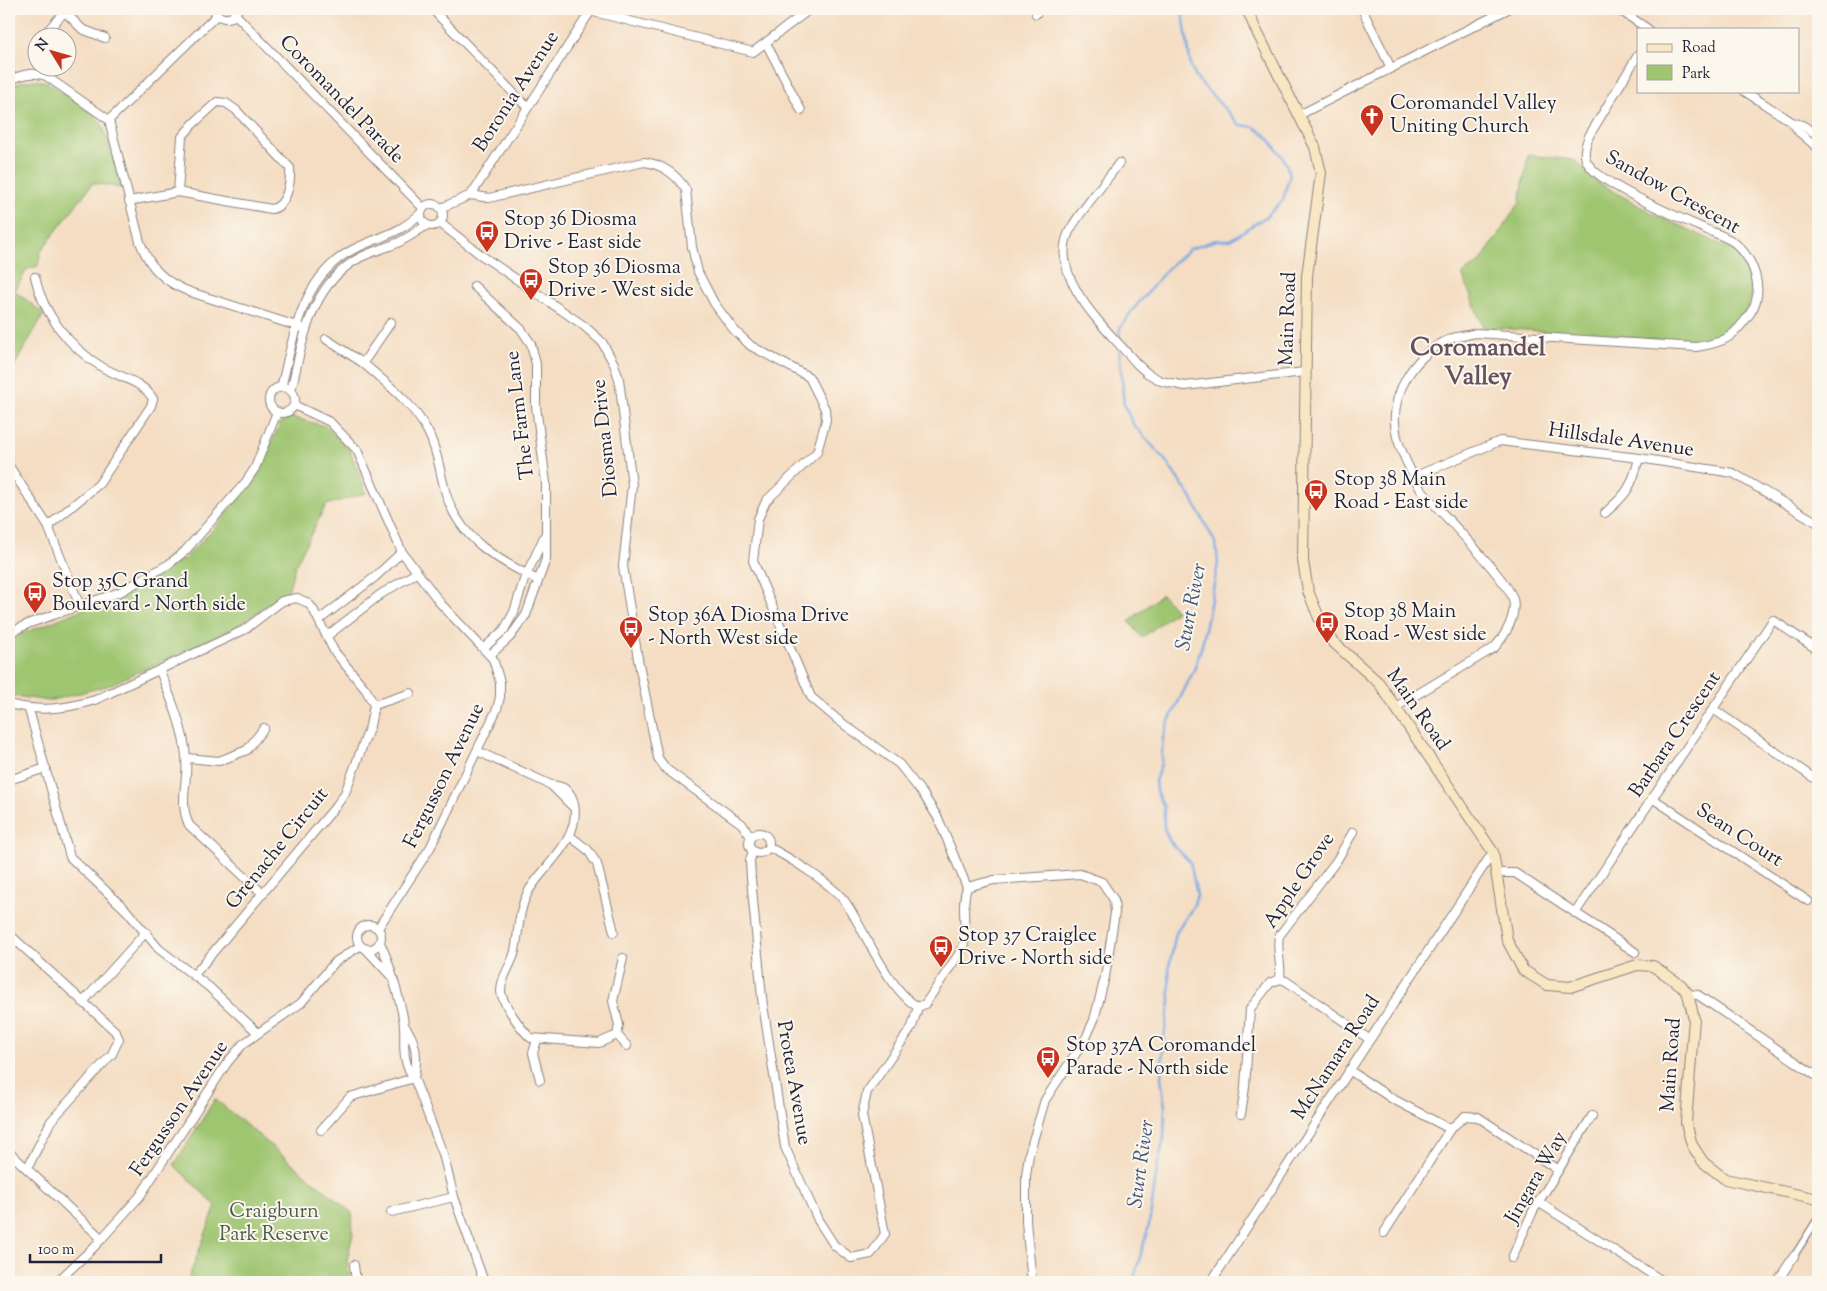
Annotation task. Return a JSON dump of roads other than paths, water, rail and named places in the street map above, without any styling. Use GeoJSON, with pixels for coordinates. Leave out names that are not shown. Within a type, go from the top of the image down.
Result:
{"type":"FeatureCollection","features":[{"type":"Feature","properties":{"kind":"main road","name":"Main Road"},"geometry":{"type":"LineString","coordinates":[[1247,9],[1316,146],[1321,173],[1307,276],[1304,372],[1304,576],[1312,603],[1328,636],[1343,652],[1368,672],[1396,707],[1493,852],[1498,873],[1507,940],[1523,970],[1534,979],[1547,985],[1570,987],[1637,965],[1653,966],[1681,985],[1688,994],[1694,1019],[1686,1123],[1692,1144],[1699,1156],[1703,1162],[1725,1179],[1818,1199]]}},
{"type":"Feature","properties":{"kind":"street"},"geometry":{"type":"LineString","coordinates":[[432,9],[527,107]]}},
{"type":"Feature","properties":{"kind":"street"},"geometry":{"type":"LineString","coordinates":[[591,10],[753,52],[810,9]]}},
{"type":"Feature","properties":{"kind":"street"},"geometry":{"type":"LineString","coordinates":[[1362,9],[1390,68]]}},
{"type":"Feature","properties":{"kind":"street"},"geometry":{"type":"LineString","coordinates":[[1301,114],[1508,9]]}},
{"type":"Feature","properties":{"kind":"street"},"geometry":{"type":"LineString","coordinates":[[1618,9],[1646,28]]}},
{"type":"Feature","properties":{"kind":"street"},"geometry":{"type":"LineString","coordinates":[[50,28],[66,10],[82,29],[105,38]]}},
{"type":"Feature","properties":{"kind":"street","name":"Boronia Avenue"},"geometry":{"type":"LineString","coordinates":[[471,195],[591,10]]}},
{"type":"Feature","properties":{"kind":"street"},"geometry":{"type":"LineString","coordinates":[[108,120],[216,12],[224,18],[237,12]]}},
{"type":"Feature","properties":{"kind":"street","name":"Coromandel Parade"},"geometry":{"type":"LineString","coordinates":[[237,12],[422,211]]}},
{"type":"Feature","properties":{"kind":"street"},"geometry":{"type":"LineString","coordinates":[[766,42],[801,110]]}},
{"type":"Feature","properties":{"kind":"street","name":"Sandow Crescent"},"geometry":{"type":"LineString","coordinates":[[1396,707],[1494,648],[1505,636],[1510,621],[1513,600],[1502,581],[1421,490],[1397,438],[1395,417],[1400,388],[1415,364],[1453,338],[1476,333],[1696,347],[1719,344],[1738,331],[1753,308],[1758,286],[1751,262],[1735,243],[1658,208],[1603,178],[1588,165],[1584,151],[1589,136],[1637,57]]}},
{"type":"Feature","properties":{"kind":"street"},"geometry":{"type":"LineString","coordinates":[[9,80],[28,73]]}},
{"type":"Feature","properties":{"kind":"street"},"geometry":{"type":"LineString","coordinates":[[51,78],[108,120],[129,201],[147,259],[158,273],[173,285],[306,330]]}},
{"type":"Feature","properties":{"kind":"street"},"geometry":{"type":"LineString","coordinates":[[1746,92],[1792,122],[1802,125],[1818,135]]}},
{"type":"Feature","properties":{"kind":"street"},"geometry":{"type":"LineString","coordinates":[[129,201],[178,192],[270,209],[277,208],[283,202],[291,176],[290,168],[230,105],[217,102],[182,137],[178,192]]}},
{"type":"Feature","properties":{"kind":"street"},"geometry":{"type":"LineString","coordinates":[[1792,122],[1799,132],[1818,148]]}},
{"type":"Feature","properties":{"kind":"street"},"geometry":{"type":"LineString","coordinates":[[280,388],[296,327],[312,287],[328,267],[353,250],[407,226],[432,204],[441,208],[471,195],[489,198],[644,162],[660,165],[682,184],[686,190],[692,248],[698,272],[714,303],[734,330],[751,346],[809,377],[825,409],[826,420],[817,452],[766,501],[758,519],[753,561],[811,697],[838,720],[899,764],[923,794],[938,818],[967,887],[963,898],[965,938],[962,948],[925,1004],[918,1007],[899,991],[841,896],[784,854],[768,847]]}},
{"type":"Feature","properties":{"kind":"street"},"geometry":{"type":"LineString","coordinates":[[1119,163],[1069,232],[1064,247],[1064,263],[1073,287],[1114,337],[1147,373],[1174,386],[1304,372]]}},
{"type":"Feature","properties":{"kind":"street"},"geometry":{"type":"LineString","coordinates":[[422,211],[422,220],[427,225],[434,226],[440,223],[443,217],[441,208]]}},
{"type":"Feature","properties":{"kind":"street","name":"Diosma Drive"},"geometry":{"type":"LineString","coordinates":[[440,223],[481,255],[583,325],[602,342],[614,364],[619,379],[632,485],[623,566],[638,659],[658,758],[666,769],[742,824],[751,837]]}},
{"type":"Feature","properties":{"kind":"street"},"geometry":{"type":"LineString","coordinates":[[291,391],[280,388],[273,391],[270,399],[271,407],[277,412],[285,413],[294,406],[295,398],[291,391],[306,330],[313,308],[326,286],[338,272],[362,257],[399,242],[427,225]]}},
{"type":"Feature","properties":{"kind":"street"},"geometry":{"type":"LineString","coordinates":[[35,277],[42,300],[68,340],[102,367],[145,388],[153,399],[151,406],[99,484],[48,526]]}},
{"type":"Feature","properties":{"kind":"street","name":"The Farm Lane"},"geometry":{"type":"LineString","coordinates":[[474,286],[521,329],[531,344],[536,364],[536,406],[546,483],[546,559],[526,615],[519,626],[490,655]]}},
{"type":"Feature","properties":{"kind":"street"},"geometry":{"type":"LineString","coordinates":[[363,363],[391,322]]}},
{"type":"Feature","properties":{"kind":"street"},"geometry":{"type":"LineString","coordinates":[[326,339],[363,363],[405,399],[429,433],[446,495],[463,530],[495,558],[538,580]]}},
{"type":"Feature","properties":{"kind":"street","name":"Fergusson Avenue"},"geometry":{"type":"LineString","coordinates":[[294,406],[330,422],[357,450],[402,552],[441,604],[490,655],[497,669],[500,697],[476,751],[430,848],[378,928]]}},
{"type":"Feature","properties":{"kind":"street"},"geometry":{"type":"LineString","coordinates":[[9,633],[30,623],[141,582],[170,564],[185,551],[245,483],[255,468],[277,412]]}},
{"type":"Feature","properties":{"kind":"street","name":"Hillsdale Avenue"},"geometry":{"type":"LineString","coordinates":[[1413,476],[1500,441],[1639,458],[1733,473],[1818,522]]}},
{"type":"Feature","properties":{"kind":"street"},"geometry":{"type":"LineString","coordinates":[[1605,512],[1625,496],[1635,476],[1639,458]]}},
{"type":"Feature","properties":{"kind":"street"},"geometry":{"type":"LineString","coordinates":[[9,466],[48,526],[80,606]]}},
{"type":"Feature","properties":{"kind":"street","name":"The Farm Lane"},"geometry":{"type":"LineString","coordinates":[[484,648],[507,624],[514,612],[527,574],[546,535]]}},
{"type":"Feature","properties":{"kind":"street"},"geometry":{"type":"LineString","coordinates":[[319,620],[375,577],[402,552]]}},
{"type":"Feature","properties":{"kind":"street"},"geometry":{"type":"LineString","coordinates":[[327,636],[381,594],[416,573]]}},
{"type":"Feature","properties":{"kind":"street"},"geometry":{"type":"LineString","coordinates":[[9,704],[29,710],[77,706],[160,671],[244,630],[288,599],[297,598],[308,603],[319,620],[334,651],[366,690],[374,706],[411,693]]}},
{"type":"Feature","properties":{"kind":"street","name":"Barbara Crescent"},"geometry":{"type":"LineString","coordinates":[[1576,913],[1772,620],[1818,650]]}},
{"type":"Feature","properties":{"kind":"street"},"geometry":{"type":"LineString","coordinates":[[160,671],[183,729],[187,758],[182,803],[189,825],[263,894]]}},
{"type":"Feature","properties":{"kind":"street","name":"Grenache Circuit"},"geometry":{"type":"LineString","coordinates":[[194,975],[263,894],[344,793],[370,726],[374,706]]}},
{"type":"Feature","properties":{"kind":"street"},"geometry":{"type":"LineString","coordinates":[[1713,709],[1818,781]]}},
{"type":"Feature","properties":{"kind":"street"},"geometry":{"type":"LineString","coordinates":[[29,710],[70,857],[126,910],[159,949],[194,975],[258,1033]]}},
{"type":"Feature","properties":{"kind":"street"},"geometry":{"type":"LineString","coordinates":[[187,758],[219,760],[247,750],[264,728]]}},
{"type":"Feature","properties":{"kind":"street"},"geometry":{"type":"LineString","coordinates":[[476,751],[550,785],[562,786],[570,792],[574,808],[574,820],[570,836],[528,893],[519,916],[515,953],[504,978],[501,991],[504,1000],[526,1034],[537,1040],[599,1043],[617,1034],[619,1026],[613,1001],[623,958]]}},
{"type":"Feature","properties":{"kind":"street"},"geometry":{"type":"LineString","coordinates":[[9,780],[46,768]]}},
{"type":"Feature","properties":{"kind":"street","name":"Sean Court"},"geometry":{"type":"LineString","coordinates":[[1652,798],[1808,901]]}},
{"type":"Feature","properties":{"kind":"street","name":"Apple Grove"},"geometry":{"type":"LineString","coordinates":[[1280,979],[1282,964],[1277,943],[1279,936],[1337,860],[1353,832]]}},
{"type":"Feature","properties":{"kind":"street"},"geometry":{"type":"LineString","coordinates":[[756,833],[765,835],[768,847],[763,852],[753,851],[749,846],[751,837],[756,833]]}},
{"type":"Feature","properties":{"kind":"street"},"geometry":{"type":"LineString","coordinates":[[570,836],[588,850],[597,864],[614,932]]}},
{"type":"Feature","properties":{"kind":"street","name":"Protea Avenue"},"geometry":{"type":"LineString","coordinates":[[753,851],[750,860],[751,878],[762,998],[785,1147],[818,1220],[834,1245],[851,1258],[871,1254],[885,1234],[862,1115],[862,1104],[867,1092],[912,1027],[918,1007]]}},
{"type":"Feature","properties":{"kind":"street","name":"McNamara Road"},"geometry":{"type":"LineString","coordinates":[[1211,1282],[1493,852]]}},
{"type":"Feature","properties":{"kind":"street"},"geometry":{"type":"LineString","coordinates":[[1498,873],[1515,873],[1635,952]]}},
{"type":"Feature","properties":{"kind":"street"},"geometry":{"type":"LineString","coordinates":[[967,887],[994,880],[1080,874],[1102,882],[1114,900],[1115,913],[1107,968],[1094,1020],[1086,1038],[1045,1100],[1029,1154],[1026,1176],[1026,1222],[1032,1282]]}},
{"type":"Feature","properties":{"kind":"street"},"geometry":{"type":"LineString","coordinates":[[363,947],[374,948],[380,943],[382,936],[378,928],[366,925],[359,930],[357,938],[363,947],[391,976]]}},
{"type":"Feature","properties":{"kind":"street"},"geometry":{"type":"LineString","coordinates":[[83,1002],[146,932]]}},
{"type":"Feature","properties":{"kind":"street"},"geometry":{"type":"LineString","coordinates":[[9,934],[115,1031],[119,1039],[117,1047],[51,1121],[26,1169]]}},
{"type":"Feature","properties":{"kind":"street"},"geometry":{"type":"LineString","coordinates":[[380,943],[388,958],[404,1025],[403,1052],[407,1068],[414,1078],[443,1154],[454,1197],[484,1282]]}},
{"type":"Feature","properties":{"kind":"street","name":"Fergusson Avenue"},"geometry":{"type":"LineString","coordinates":[[57,1282],[102,1239],[145,1188],[227,1062],[243,1044],[301,1003],[335,962],[363,947]]}},
{"type":"Feature","properties":{"kind":"street"},"geometry":{"type":"LineString","coordinates":[[1241,1114],[1245,1087],[1250,1008],[1270,983],[1280,979],[1370,1039]]}},
{"type":"Feature","properties":{"kind":"street"},"geometry":{"type":"LineString","coordinates":[[1688,994],[1698,995],[1818,1077]]}},
{"type":"Feature","properties":{"kind":"street"},"geometry":{"type":"LineString","coordinates":[[404,1025],[412,1036],[416,1047],[417,1064],[414,1078]]}},
{"type":"Feature","properties":{"kind":"street"},"geometry":{"type":"LineString","coordinates":[[617,1034],[627,1046]]}},
{"type":"Feature","properties":{"kind":"street"},"geometry":{"type":"LineString","coordinates":[[537,1040],[533,1053],[540,1080]]}},
{"type":"Feature","properties":{"kind":"street"},"geometry":{"type":"LineString","coordinates":[[1349,1070],[1391,1098],[1450,1129]]}},
{"type":"Feature","properties":{"kind":"street"},"geometry":{"type":"LineString","coordinates":[[320,1130],[350,1096],[414,1078]]}},
{"type":"Feature","properties":{"kind":"street"},"geometry":{"type":"LineString","coordinates":[[1384,1233],[1450,1129],[1465,1116],[1478,1118],[1558,1170]]}},
{"type":"Feature","properties":{"kind":"street","name":"Jingara Way"},"geometry":{"type":"LineString","coordinates":[[1512,1258],[1538,1202],[1592,1116]]}},
{"type":"Feature","properties":{"kind":"street"},"geometry":{"type":"LineString","coordinates":[[9,1152],[102,1239]]}},
{"type":"Feature","properties":{"kind":"street"},"geometry":{"type":"LineString","coordinates":[[391,1212],[454,1197]]}},
{"type":"Feature","properties":{"kind":"street"},"geometry":{"type":"LineString","coordinates":[[1538,1202],[1664,1282]]}},
{"type":"Feature","properties":{"kind":"street"},"geometry":{"type":"LineString","coordinates":[[1777,1282],[1818,1218]]}},
{"type":"Feature","properties":{"kind":"street"},"geometry":{"type":"LineString","coordinates":[[354,1265],[356,1282]]}},
{"type":"Feature","properties":{"kind":"waterway","name":"Sturt River"},"geometry":{"type":"LineString","coordinates":[[1119,342],[1120,328],[1168,268],[1190,249],[1216,240],[1230,240],[1267,216],[1283,200],[1290,174],[1284,159],[1266,135],[1254,127],[1240,125],[1196,78],[1191,67],[1184,20],[1180,9]]}},
{"type":"Feature","properties":{"kind":"waterway","name":"Sturt River"},"geometry":{"type":"LineString","coordinates":[[1119,347],[1124,405],[1133,424],[1165,460],[1192,499],[1216,544],[1218,564],[1202,645],[1194,670],[1168,723],[1163,738],[1161,764],[1155,781],[1156,791],[1164,807],[1164,828],[1170,842],[1190,862],[1197,895],[1193,907],[1176,933],[1169,967],[1170,1002],[1164,1037],[1161,1077],[1165,1107],[1164,1138],[1157,1169],[1149,1225],[1133,1282]]}},
{"type":"Feature","properties":{"kind":"place","name":"Coromandel Valley Uniting Church"},"geometry":{"type":"Point","coordinates":[1372,137]}},
{"type":"Feature","properties":{"kind":"place","name":"Stop 36 Diosma Drive - East side"},"geometry":{"type":"Point","coordinates":[487,253]}},
{"type":"Feature","properties":{"kind":"place","name":"Stop 36 Diosma Drive - West side"},"geometry":{"type":"Point","coordinates":[531,301]}},
{"type":"Feature","properties":{"kind":"place","name":"Stop 38 Main Road - East side"},"geometry":{"type":"Point","coordinates":[1316,512]}},
{"type":"Feature","properties":{"kind":"place","name":"Stop 35C Grand Boulevard - North side"},"geometry":{"type":"Point","coordinates":[35,614]}},
{"type":"Feature","properties":{"kind":"place","name":"Stop 38 Main Road - West side"},"geometry":{"type":"Point","coordinates":[1327,644]}},
{"type":"Feature","properties":{"kind":"place","name":"Stop 36A Diosma Drive - North West side"},"geometry":{"type":"Point","coordinates":[631,649]}},
{"type":"Feature","properties":{"kind":"place","name":"Stop 37 Craiglee Drive - North side"},"geometry":{"type":"Point","coordinates":[941,968]}},
{"type":"Feature","properties":{"kind":"place","name":"Stop 37A Coromandel Parade - North side"},"geometry":{"type":"Point","coordinates":[1048,1079]}},
{"type":"Feature","properties":{"kind":"district","name":"Coromandel Valley"},"geometry":{"type":"Point","coordinates":[1478,364]}},
{"type":"Feature","properties":{"kind":"park label","name":"Craigburn Park Reserve"},"geometry":{"type":"Point","coordinates":[274,1224]}}]}
